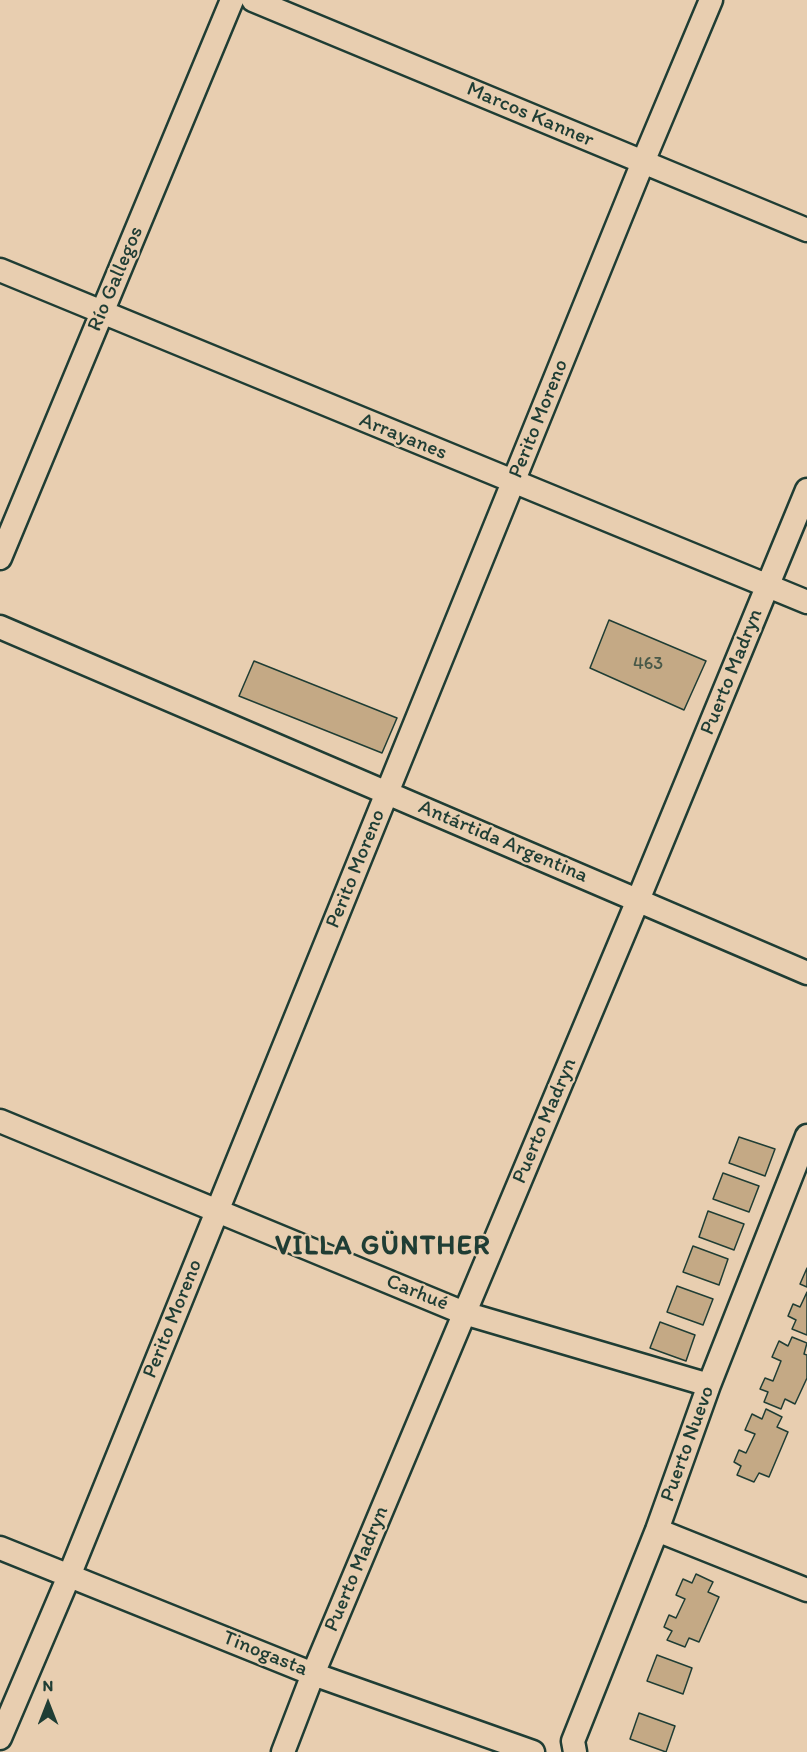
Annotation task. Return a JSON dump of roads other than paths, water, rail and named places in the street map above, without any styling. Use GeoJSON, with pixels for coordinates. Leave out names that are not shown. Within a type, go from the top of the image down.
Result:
{"type":"FeatureCollection","features":[{"type":"Feature","properties":{"kind":"street","name":"Río Gallegos"},"geometry":{"type":"LineString","coordinates":[[0,558],[232,0]]}},
{"type":"Feature","properties":{"kind":"street","name":"Marcos Kanner"},"geometry":{"type":"LineString","coordinates":[[253,0],[807,230]]}},
{"type":"Feature","properties":{"kind":"street","name":"Perito Moreno"},"geometry":{"type":"LineString","coordinates":[[0,1738],[69,1576],[643,162],[711,0]]}},
{"type":"Feature","properties":{"kind":"street","name":"Arrayanes"},"geometry":{"type":"LineString","coordinates":[[0,270],[807,603]]}},
{"type":"Feature","properties":{"kind":"street","name":"Puerto Madryn"},"geometry":{"type":"LineString","coordinates":[[283,1752],[807,490]]}},
{"type":"Feature","properties":{"kind":"street","name":"Antártida Argentina"},"geometry":{"type":"LineString","coordinates":[[0,627],[807,973]]}},
{"type":"Feature","properties":{"kind":"street","name":"Carhué"},"geometry":{"type":"LineString","coordinates":[[0,1121],[464,1313],[709,1385]]}},
{"type":"Feature","properties":{"kind":"street","name":"Puerto Nuevo"},"geometry":{"type":"LineString","coordinates":[[575,1752],[573,1740],[657,1530],[709,1385],[807,1136]]}},
{"type":"Feature","properties":{"kind":"street"},"geometry":{"type":"LineString","coordinates":[[657,1530],[807,1590]]}},
{"type":"Feature","properties":{"kind":"street","name":"Tinogasta"},"geometry":{"type":"LineString","coordinates":[[0,1548],[314,1674],[532,1752]]}},
{"type":"Feature","properties":{"kind":"district","name":"VILLA GÜNTHER"},"geometry":{"type":"Point","coordinates":[383,1247]}}]}
